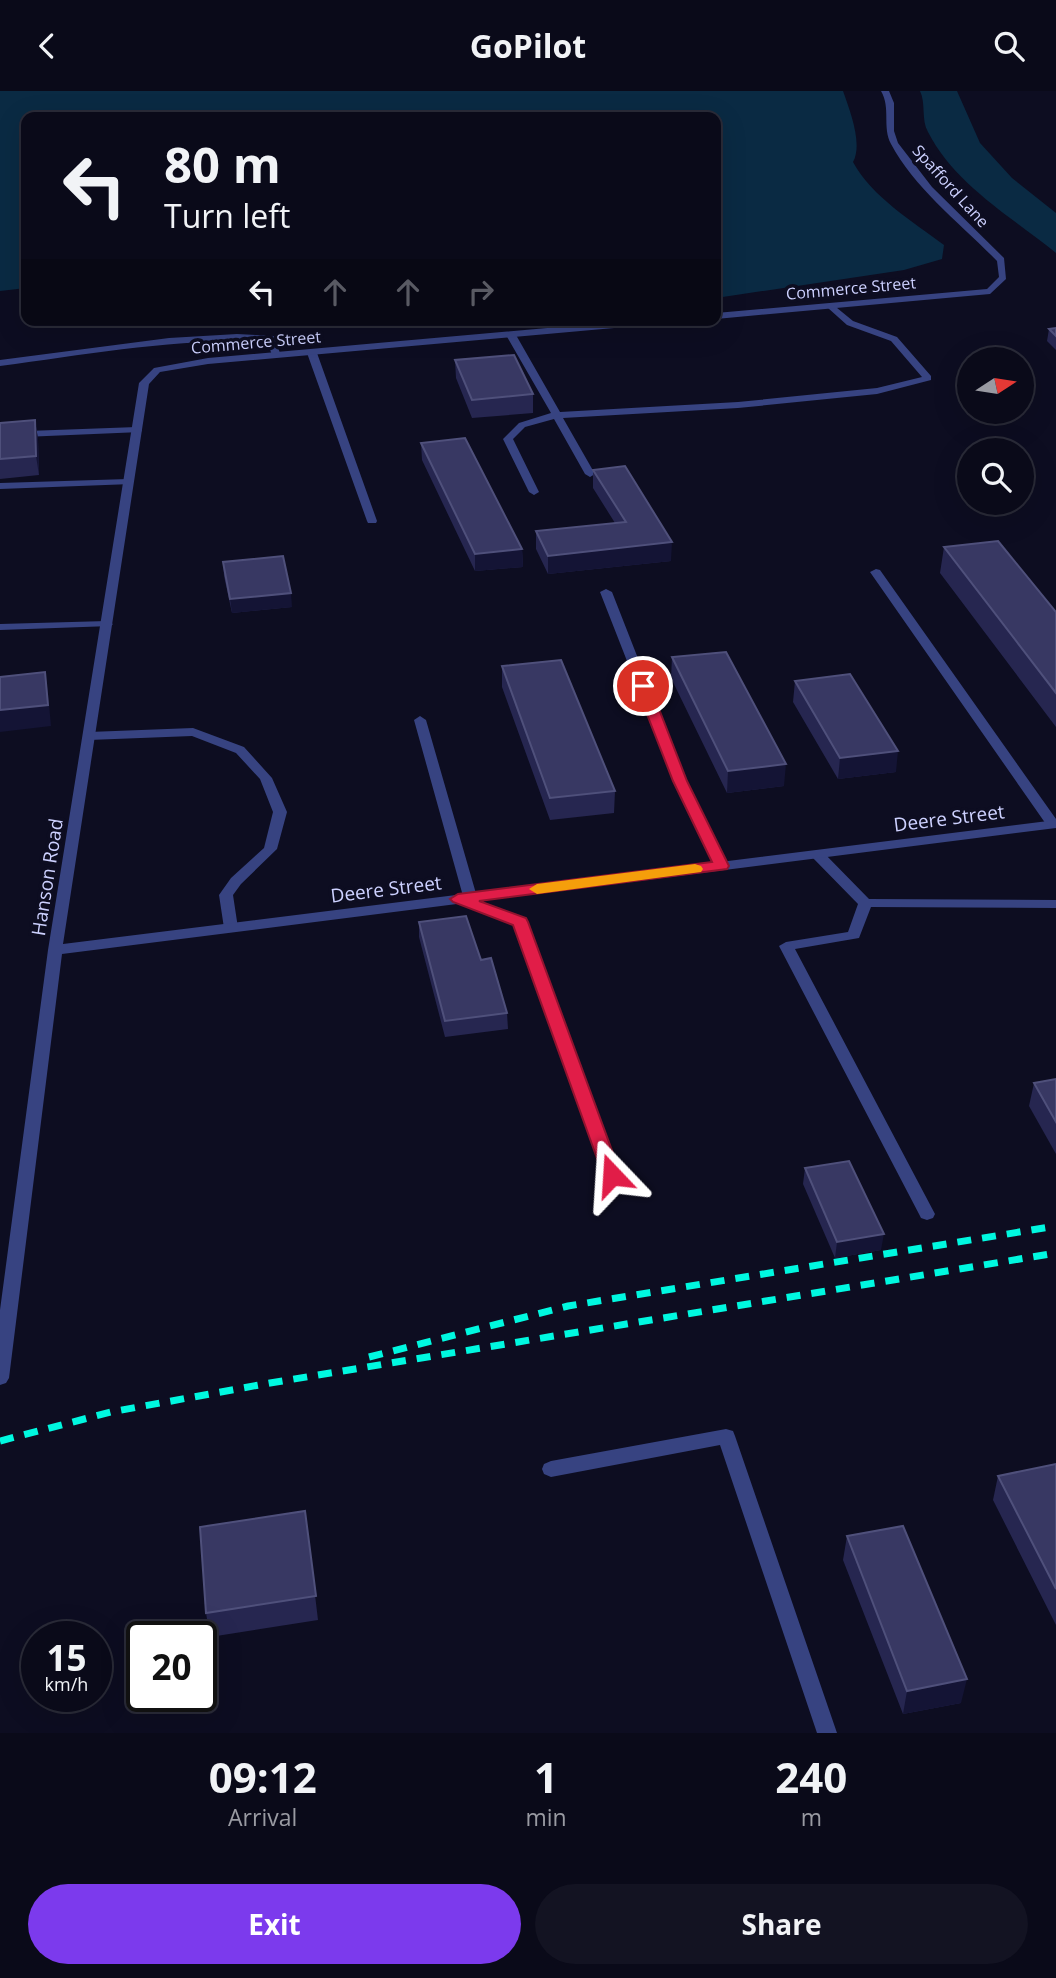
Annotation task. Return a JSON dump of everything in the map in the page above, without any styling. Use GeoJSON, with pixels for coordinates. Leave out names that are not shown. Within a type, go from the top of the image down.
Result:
{"type":"FeatureCollection","features":[{"type":"Feature","properties":{"kind":"street","name":"Spafford Lane"},"geometry":{"type":"LineString","coordinates":[[885,91],[890,97],[892,141],[929,187],[1001,260],[1003,277],[990,291]]}},
{"type":"Feature","properties":{"kind":"street","name":"Commerce Street"},"geometry":{"type":"LineString","coordinates":[[721,316],[990,291]]}},
{"type":"Feature","properties":{"kind":"street"},"geometry":{"type":"LineString","coordinates":[[534,492],[508,439],[522,425],[555,415],[616,414],[750,404],[877,391],[928,378],[894,339],[850,323],[831,306]]}},
{"type":"Feature","properties":{"kind":"street","name":"Commerce Street"},"geometry":{"type":"LineString","coordinates":[[144,383],[157,370],[208,361],[606,326]]}},
{"type":"Feature","properties":{"kind":"street"},"geometry":{"type":"LineString","coordinates":[[0,363],[162,339],[234,335],[271,338],[276,356]]}},
{"type":"Feature","properties":{"kind":"street"},"geometry":{"type":"LineString","coordinates":[[511,335],[590,474]]}},
{"type":"Feature","properties":{"kind":"street"},"geometry":{"type":"LineString","coordinates":[[312,353],[372,521]]}},
{"type":"Feature","properties":{"kind":"street","name":"Hanson Road"},"geometry":{"type":"LineString","coordinates":[[0,1378],[55,950],[144,383]]}},
{"type":"Feature","properties":{"kind":"street"},"geometry":{"type":"LineString","coordinates":[[0,435],[137,430]]}},
{"type":"Feature","properties":{"kind":"street"},"geometry":{"type":"LineString","coordinates":[[0,486],[128,482]]}},
{"type":"Feature","properties":{"kind":"street"},"geometry":{"type":"LineString","coordinates":[[876,572],[1054,824]]}},
{"type":"Feature","properties":{"kind":"street"},"geometry":{"type":"LineString","coordinates":[[606,592],[680,781],[721,866]]}},
{"type":"Feature","properties":{"kind":"street"},"geometry":{"type":"LineString","coordinates":[[0,627],[107,624]]}},
{"type":"Feature","properties":{"kind":"street"},"geometry":{"type":"LineString","coordinates":[[420,720],[464,898],[520,922],[612,1175]]}},
{"type":"Feature","properties":{"kind":"street"},"geometry":{"type":"LineString","coordinates":[[89,736],[193,732],[240,750],[265,778],[279,812],[270,849],[236,881],[226,895],[231,927]]}},
{"type":"Feature","properties":{"kind":"street","name":"Deere Street"},"geometry":{"type":"LineString","coordinates":[[55,950],[1054,824]]}},
{"type":"Feature","properties":{"kind":"street"},"geometry":{"type":"LineString","coordinates":[[817,853],[865,903],[1056,904]]}},
{"type":"Feature","properties":{"kind":"street"},"geometry":{"type":"LineString","coordinates":[[865,903],[854,935],[786,946],[927,1214]]}},
{"type":"Feature","properties":{"kind":"street"},"geometry":{"type":"LineString","coordinates":[[551,1469],[726,1436],[827,1733]]}},
{"type":"Feature","properties":{"kind":"water"},"geometry":{"type":"Polygon","coordinates":[[[0,91],[843,91],[856,137],[856,155],[853,162],[861,175],[882,198],[944,245],[942,259],[904,270],[721,297],[721,112],[21,112],[21,289],[0,291],[0,91]]]}},
{"type":"Feature","properties":{"kind":"water"},"geometry":{"type":"Polygon","coordinates":[[[920,91],[957,91],[980,143],[1012,178],[1056,213],[1056,253],[986,199],[953,168],[939,151],[926,127],[920,91]]]}},
{"type":"Feature","properties":{"kind":"building"},"geometry":{"type":"Polygon","coordinates":[[[514,355],[533,394],[472,400],[455,360],[514,355]]]}},
{"type":"Feature","properties":{"kind":"building"},"geometry":{"type":"Polygon","coordinates":[[[35,420],[36,456],[0,459],[0,423],[35,420]]]}},
{"type":"Feature","properties":{"kind":"building"},"geometry":{"type":"Polygon","coordinates":[[[465,438],[522,549],[475,554],[421,443],[465,438]]]}},
{"type":"Feature","properties":{"kind":"building"},"geometry":{"type":"Polygon","coordinates":[[[625,466],[672,542],[548,556],[536,531],[626,522],[593,470],[625,466]]]}},
{"type":"Feature","properties":{"kind":"building"},"geometry":{"type":"Polygon","coordinates":[[[998,541],[1056,612],[1056,693],[944,547],[998,541]]]}},
{"type":"Feature","properties":{"kind":"building"},"geometry":{"type":"Polygon","coordinates":[[[283,556],[291,593],[230,599],[223,562],[283,556]]]}},
{"type":"Feature","properties":{"kind":"building"},"geometry":{"type":"Polygon","coordinates":[[[726,652],[786,764],[728,771],[672,657],[726,652]]]}},
{"type":"Feature","properties":{"kind":"building"},"geometry":{"type":"Polygon","coordinates":[[[561,660],[615,791],[550,798],[502,666],[561,660]]]}},
{"type":"Feature","properties":{"kind":"building"},"geometry":{"type":"Polygon","coordinates":[[[45,672],[48,705],[0,710],[0,677],[45,672]]]}},
{"type":"Feature","properties":{"kind":"building"},"geometry":{"type":"Polygon","coordinates":[[[850,674],[898,751],[840,758],[795,681],[850,674]]]}},
{"type":"Feature","properties":{"kind":"building"},"geometry":{"type":"Polygon","coordinates":[[[466,916],[481,960],[491,958],[507,1013],[445,1021],[419,922],[466,916]]]}},
{"type":"Feature","properties":{"kind":"building"},"geometry":{"type":"Polygon","coordinates":[[[1056,1079],[1056,1122],[1034,1083],[1056,1079]]]}},
{"type":"Feature","properties":{"kind":"building"},"geometry":{"type":"Polygon","coordinates":[[[849,1161],[884,1234],[837,1242],[805,1168],[849,1161]]]}},
{"type":"Feature","properties":{"kind":"building"},"geometry":{"type":"Polygon","coordinates":[[[1056,1464],[1056,1589],[998,1476],[1056,1464]]]}},
{"type":"Feature","properties":{"kind":"building"},"geometry":{"type":"Polygon","coordinates":[[[305,1511],[316,1596],[206,1613],[200,1527],[305,1511]]]}},
{"type":"Feature","properties":{"kind":"building"},"geometry":{"type":"Polygon","coordinates":[[[903,1526],[967,1679],[907,1691],[847,1536],[903,1526]]]}},
{"type":"Feature","properties":{"kind":"railway"},"geometry":{"type":"LineString","coordinates":[[369,1357],[568,1306],[1056,1226]]}},
{"type":"Feature","properties":{"kind":"railway"},"geometry":{"type":"LineString","coordinates":[[0,1441],[111,1412],[270,1383],[1056,1253]]}},
{"type":"Feature","properties":{"kind":"slow traffic"},"geometry":{"type":"LineString","coordinates":[[537,889],[695,869]]}},
{"type":"Feature","properties":{"kind":"route"},"geometry":{"type":"LineString","coordinates":[[612,1175],[520,922],[458,899],[721,866],[680,781],[643,686]]}}]}
